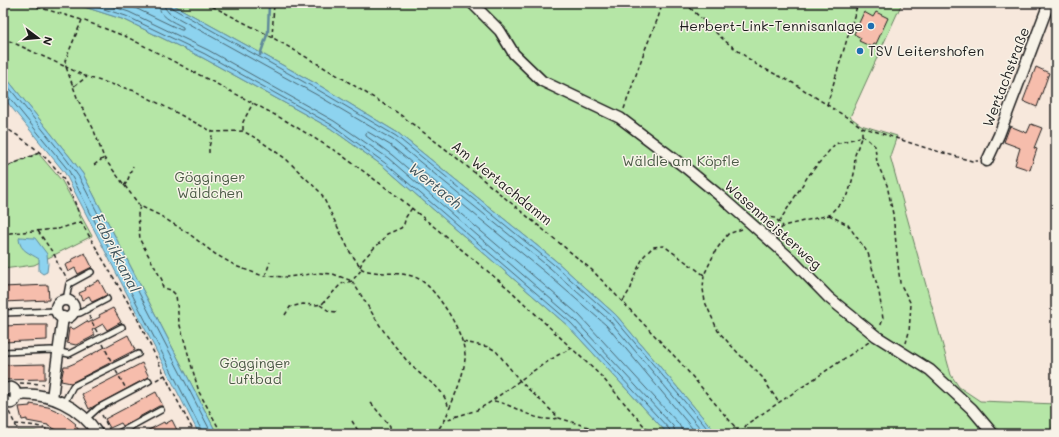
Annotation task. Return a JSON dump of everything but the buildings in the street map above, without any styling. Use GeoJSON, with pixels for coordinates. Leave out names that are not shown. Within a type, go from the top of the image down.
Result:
{"type":"FeatureCollection","features":[{"type":"Feature","properties":{"kind":"street","name":"Wasenmeisterweg"},"geometry":{"type":"LineString","coordinates":[[472,3],[500,31],[514,54],[542,81],[620,118],[691,172],[773,242],[829,298],[876,336],[930,370],[972,408],[993,434]]}},
{"type":"Feature","properties":{"kind":"street","name":"Wertachstraße"},"geometry":{"type":"LineString","coordinates":[[987,161],[999,135],[1049,3]]}},
{"type":"Feature","properties":{"kind":"street"},"geometry":{"type":"LineString","coordinates":[[52,398],[58,353],[60,314],[58,304],[62,300],[66,300],[73,304],[73,314],[68,317],[60,314]]}},
{"type":"Feature","properties":{"kind":"street"},"geometry":{"type":"LineString","coordinates":[[3,392],[6,389],[15,392],[52,398],[64,402],[86,419],[98,434]]}},
{"type":"Feature","properties":{"kind":"street"},"geometry":{"type":"LineString","coordinates":[[5,401],[13,402],[15,392]]}},
{"type":"Feature","properties":{"kind":"lane"},"geometry":{"type":"LineString","coordinates":[[66,300],[69,284],[91,272]]}},
{"type":"Feature","properties":{"kind":"lane"},"geometry":{"type":"LineString","coordinates":[[73,314],[80,313],[107,299]]}},
{"type":"Feature","properties":{"kind":"lane"},"geometry":{"type":"LineString","coordinates":[[3,313],[60,314]]}},
{"type":"Feature","properties":{"kind":"lane"},"geometry":{"type":"LineString","coordinates":[[3,352],[51,350],[58,353],[69,354],[122,327]]}},
{"type":"Feature","properties":{"kind":"lane"},"geometry":{"type":"LineString","coordinates":[[64,402],[73,386],[138,354]]}},
{"type":"Feature","properties":{"kind":"lane"},"geometry":{"type":"LineString","coordinates":[[86,419],[98,408],[149,381]]}},
{"type":"Feature","properties":{"kind":"lane"},"geometry":{"type":"LineString","coordinates":[[117,434],[161,410]]}},
{"type":"Feature","properties":{"kind":"path"},"geometry":{"type":"LineString","coordinates":[[24,3],[82,20],[126,37],[288,122],[340,154],[412,208],[509,289],[602,377],[651,434]]}},
{"type":"Feature","properties":{"kind":"path","name":"Am Wertachdamm"},"geometry":{"type":"LineString","coordinates":[[206,3],[264,33],[342,78],[404,117],[452,154],[592,270],[679,361],[742,434]]}},
{"type":"Feature","properties":{"kind":"path"},"geometry":{"type":"LineString","coordinates":[[272,38],[274,3]]}},
{"type":"Feature","properties":{"kind":"path"},"geometry":{"type":"LineString","coordinates":[[620,118],[658,18],[660,8],[658,3]]}},
{"type":"Feature","properties":{"kind":"path"},"geometry":{"type":"LineString","coordinates":[[685,3],[725,41],[757,65],[793,83],[862,127],[972,161],[987,161]]}},
{"type":"Feature","properties":{"kind":"path"},"geometry":{"type":"LineString","coordinates":[[827,105],[858,3]]}},
{"type":"Feature","properties":{"kind":"path"},"geometry":{"type":"LineString","coordinates":[[82,20],[65,61],[66,67],[78,100],[93,128],[104,158],[140,206],[159,215],[188,233],[215,254],[238,267],[264,276],[287,277],[320,273],[333,274],[352,280],[364,302],[393,343],[416,370],[442,391],[449,409]]}},
{"type":"Feature","properties":{"kind":"path"},"geometry":{"type":"LineString","coordinates":[[3,38],[87,77],[135,91],[213,132],[243,131],[259,140],[286,159],[321,193],[350,252],[361,268],[397,273],[418,278],[434,291],[446,309],[463,342],[466,358],[461,378],[445,420],[435,434]]}},
{"type":"Feature","properties":{"kind":"path"},"geometry":{"type":"LineString","coordinates":[[73,86],[87,77]]}},
{"type":"Feature","properties":{"kind":"path"},"geometry":{"type":"LineString","coordinates":[[243,131],[243,122],[253,103]]}},
{"type":"Feature","properties":{"kind":"path"},"geometry":{"type":"LineString","coordinates":[[773,242],[783,226],[829,215],[848,195],[854,174],[855,155],[861,136],[862,127]]}},
{"type":"Feature","properties":{"kind":"path"},"geometry":{"type":"LineString","coordinates":[[3,130],[7,129],[13,132],[48,161],[63,179],[76,205],[81,222],[136,316],[195,434]]}},
{"type":"Feature","properties":{"kind":"path"},"geometry":{"type":"LineString","coordinates":[[210,153],[209,148],[213,132]]}},
{"type":"Feature","properties":{"kind":"path"},"geometry":{"type":"LineString","coordinates":[[779,222],[808,176],[835,144],[861,136]]}},
{"type":"Feature","properties":{"kind":"path"},"geometry":{"type":"LineString","coordinates":[[861,136],[874,146],[877,162],[887,185],[893,214],[900,283],[911,304],[909,332],[904,353]]}},
{"type":"Feature","properties":{"kind":"path"},"geometry":{"type":"LineString","coordinates":[[3,168],[38,153]]}},
{"type":"Feature","properties":{"kind":"path"},"geometry":{"type":"LineString","coordinates":[[94,164],[104,158]]}},
{"type":"Feature","properties":{"kind":"path"},"geometry":{"type":"LineString","coordinates":[[124,186],[128,182],[133,166]]}},
{"type":"Feature","properties":{"kind":"path"},"geometry":{"type":"LineString","coordinates":[[140,206],[138,214],[140,240],[162,280],[162,286],[172,290],[176,295],[179,322],[199,392],[222,434]]}},
{"type":"Feature","properties":{"kind":"path"},"geometry":{"type":"LineString","coordinates":[[320,305],[341,284],[352,280],[361,268],[363,260],[387,234],[402,228],[406,216],[412,208]]}},
{"type":"Feature","properties":{"kind":"path"},"geometry":{"type":"LineString","coordinates":[[742,434],[746,424],[876,336],[883,319],[879,292],[868,254],[848,225],[829,215]]}},
{"type":"Feature","properties":{"kind":"path"},"geometry":{"type":"LineString","coordinates":[[779,403],[762,377],[718,331],[705,302],[703,290],[704,275],[716,250],[728,234],[750,222],[756,216],[775,218],[783,226]]}},
{"type":"Feature","properties":{"kind":"path"},"geometry":{"type":"LineString","coordinates":[[3,237],[10,234],[58,229],[81,222]]}},
{"type":"Feature","properties":{"kind":"path"},"geometry":{"type":"LineString","coordinates":[[38,230],[69,284]]}},
{"type":"Feature","properties":{"kind":"path"},"geometry":{"type":"LineString","coordinates":[[623,302],[631,288],[635,274],[644,256],[654,247],[664,246],[704,275]]}},
{"type":"Feature","properties":{"kind":"path"},"geometry":{"type":"LineString","coordinates":[[264,276],[270,262]]}},
{"type":"Feature","properties":{"kind":"path"},"geometry":{"type":"LineString","coordinates":[[285,315],[290,307],[303,304],[320,305],[329,311],[337,312]]}},
{"type":"Feature","properties":{"kind":"path"},"geometry":{"type":"LineString","coordinates":[[86,310],[127,393]]}},
{"type":"Feature","properties":{"kind":"path"},"geometry":{"type":"LineString","coordinates":[[463,342],[489,347],[496,351],[520,381],[559,418]]}},
{"type":"Feature","properties":{"kind":"path"},"geometry":{"type":"LineString","coordinates":[[445,420],[477,410],[494,400],[558,354],[572,348]]}},
{"type":"Feature","properties":{"kind":"path"},"geometry":{"type":"LineString","coordinates":[[149,381],[151,382],[165,375]]}},
{"type":"Feature","properties":{"kind":"path"},"geometry":{"type":"LineString","coordinates":[[15,392],[18,383],[54,384]]}},
{"type":"Feature","properties":{"kind":"path"},"geometry":{"type":"LineString","coordinates":[[494,400],[510,405],[532,417],[545,419],[559,418],[588,428],[596,434]]}},
{"type":"Feature","properties":{"kind":"path"},"geometry":{"type":"LineString","coordinates":[[5,401],[20,434]]}},
{"type":"Feature","properties":{"kind":"path"},"geometry":{"type":"LineString","coordinates":[[371,403],[390,426],[390,430]]}},
{"type":"Feature","properties":{"kind":"path"},"geometry":{"type":"LineString","coordinates":[[98,408],[112,434]]}},
{"type":"Feature","properties":{"kind":"path"},"geometry":{"type":"LineString","coordinates":[[352,421],[360,434]]}},
{"type":"Feature","properties":{"kind":"path"},"geometry":{"type":"LineString","coordinates":[[15,424],[36,426],[57,433]]}},
{"type":"Feature","properties":{"kind":"path"},"geometry":{"type":"LineString","coordinates":[[49,434],[52,431]]}},
{"type":"Feature","properties":{"kind":"green space","name":"Gögginger Wäldchen"},"geometry":{"type":"Polygon","coordinates":[[[3,3],[72,3],[125,20],[203,58],[330,128],[383,166],[568,326],[668,434],[217,434],[83,174],[3,74],[3,3]]]}},
{"type":"Feature","properties":{"kind":"green space","name":"Wäldle am Köpfle"},"geometry":{"type":"Polygon","coordinates":[[[170,3],[902,3],[850,117],[861,125],[897,136],[890,156],[951,375],[959,387],[980,401],[1056,404],[1056,414],[1050,434],[717,434],[616,315],[556,261],[398,133],[322,87],[170,3]]]}},
{"type":"Feature","properties":{"kind":"green space"},"geometry":{"type":"Polygon","coordinates":[[[38,153],[62,181],[92,236],[34,265],[3,269],[3,168],[38,153]]]}},
{"type":"Feature","properties":{"kind":"green space"},"geometry":{"type":"Polygon","coordinates":[[[20,431],[35,431],[45,434],[22,434],[20,431]]]}},
{"type":"Feature","properties":{"kind":"water","name":"Wertach"},"geometry":{"type":"Polygon","coordinates":[[[72,3],[170,3],[322,87],[398,133],[556,261],[616,315],[717,434],[668,434],[568,326],[383,166],[330,128],[203,58],[125,20],[72,3]]]}},
{"type":"Feature","properties":{"kind":"water","name":"Fabrikkanal"},"geometry":{"type":"Polygon","coordinates":[[[3,74],[83,174],[217,434],[199,434],[65,173],[3,97],[3,74]]]}},
{"type":"Feature","properties":{"kind":"water"},"geometry":{"type":"Polygon","coordinates":[[[20,237],[35,238],[47,254],[47,272],[43,274],[39,271],[39,259],[23,249],[19,239],[20,237]]]}},
{"type":"Feature","properties":{"kind":"waterway"},"geometry":{"type":"LineString","coordinates":[[260,55],[268,32],[269,3]]}},
{"type":"Feature","properties":{"kind":"place","name":"Herbert-Link-Tennisanlage"},"geometry":{"type":"Point","coordinates":[871,26]}},
{"type":"Feature","properties":{"kind":"place","name":"TSV Leitershofen"},"geometry":{"type":"Point","coordinates":[860,51]}},
{"type":"Feature","properties":{"kind":"park label","name":"Gögginger Luftbad"},"geometry":{"type":"Point","coordinates":[255,372]}}]}
